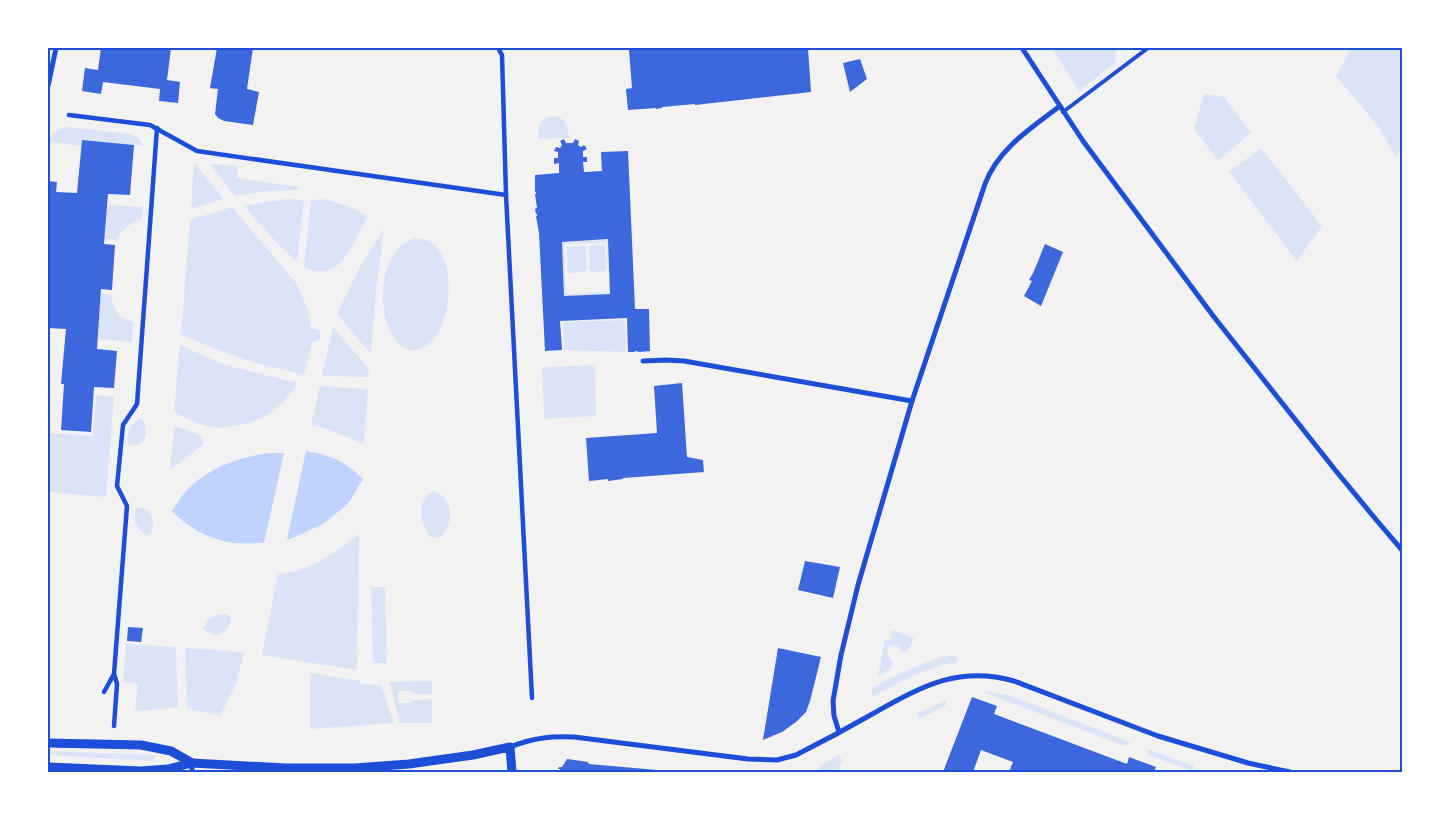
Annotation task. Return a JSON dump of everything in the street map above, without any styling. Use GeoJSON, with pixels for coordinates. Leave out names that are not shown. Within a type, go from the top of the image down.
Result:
{"type":"FeatureCollection","features":[{"type":"Feature","properties":{"kind":"street"},"geometry":{"type":"LineString","coordinates":[[48,86],[56,48]]}},
{"type":"Feature","properties":{"kind":"street"},"geometry":{"type":"LineString","coordinates":[[498,48],[502,55]]}},
{"type":"Feature","properties":{"kind":"street"},"geometry":{"type":"LineString","coordinates":[[504,48],[502,55],[506,195],[532,698]]}},
{"type":"Feature","properties":{"kind":"street"},"geometry":{"type":"LineString","coordinates":[[1022,48],[1083,141],[1214,317],[1336,472],[1402,550]]}},
{"type":"Feature","properties":{"kind":"street"},"geometry":{"type":"LineString","coordinates":[[839,732],[832,701],[858,585],[912,401],[988,176],[1010,145],[1060,106]]}},
{"type":"Feature","properties":{"kind":"street"},"geometry":{"type":"LineString","coordinates":[[68,115],[150,124],[197,151],[506,195]]}},
{"type":"Feature","properties":{"kind":"street"},"geometry":{"type":"LineString","coordinates":[[114,726],[117,684],[114,674],[128,506],[117,486],[122,425],[137,404],[157,128]]}},
{"type":"Feature","properties":{"kind":"street"},"geometry":{"type":"LineString","coordinates":[[643,361],[684,361],[912,401]]}},
{"type":"Feature","properties":{"kind":"street"},"geometry":{"type":"LineString","coordinates":[[104,692],[114,674]]}},
{"type":"Feature","properties":{"kind":"street"},"geometry":{"type":"LineString","coordinates":[[48,767],[141,771],[168,769],[192,763],[286,768],[355,768],[410,764],[464,757],[510,747],[528,740],[552,736],[574,737],[748,759],[777,760],[796,755],[931,684],[953,678],[992,676],[1014,681],[1158,736],[1216,754],[1290,772]]}},
{"type":"Feature","properties":{"kind":"street"},"geometry":{"type":"LineString","coordinates":[[48,743],[141,745],[171,751],[192,763]]}},
{"type":"Feature","properties":{"kind":"street"},"geometry":{"type":"LineString","coordinates":[[510,747],[512,772]]}},
{"type":"Feature","properties":{"kind":"street"},"geometry":{"type":"LineString","coordinates":[[192,763],[192,772]]}},
{"type":"Feature","properties":{"kind":"lane"},"geometry":{"type":"LineString","coordinates":[[1064,112],[1148,48]]}},
{"type":"Feature","properties":{"kind":"shaded area"},"geometry":{"type":"Polygon","coordinates":[[[1052,48],[1121,48],[1115,52],[1116,62],[1079,91],[1052,48]]]}},
{"type":"Feature","properties":{"kind":"shaded area"},"geometry":{"type":"Polygon","coordinates":[[[1342,48],[1402,48],[1402,148],[1396,157],[1378,126],[1336,76],[1350,51],[1342,48]]]}},
{"type":"Feature","properties":{"kind":"shaded area"},"geometry":{"type":"Polygon","coordinates":[[[1204,94],[1224,97],[1251,133],[1218,160],[1194,129],[1204,94]]]}},
{"type":"Feature","properties":{"kind":"shaded area"},"geometry":{"type":"Polygon","coordinates":[[[551,116],[556,116],[565,122],[569,138],[538,139],[539,128],[542,122],[551,116]]]}},
{"type":"Feature","properties":{"kind":"shaded area"},"geometry":{"type":"Polygon","coordinates":[[[67,127],[131,134],[140,140],[143,146],[81,140],[81,146],[49,142],[55,132],[67,127]]]}},
{"type":"Feature","properties":{"kind":"shaded area"},"geometry":{"type":"Polygon","coordinates":[[[1261,148],[1322,226],[1297,261],[1229,172],[1261,148]]]}},
{"type":"Feature","properties":{"kind":"shaded area"},"geometry":{"type":"Polygon","coordinates":[[[194,162],[224,199],[191,209],[194,162]]]}},
{"type":"Feature","properties":{"kind":"shaded area"},"geometry":{"type":"Polygon","coordinates":[[[211,164],[238,166],[236,178],[298,187],[298,190],[268,191],[235,196],[211,164]]]}},
{"type":"Feature","properties":{"kind":"shaded area"},"geometry":{"type":"Polygon","coordinates":[[[286,199],[304,200],[297,262],[276,242],[244,206],[286,199]]]}},
{"type":"Feature","properties":{"kind":"shaded area"},"geometry":{"type":"Polygon","coordinates":[[[324,199],[347,206],[368,216],[344,258],[327,271],[317,272],[304,267],[311,200],[324,199]]]}},
{"type":"Feature","properties":{"kind":"shaded area"},"geometry":{"type":"Polygon","coordinates":[[[108,205],[143,207],[141,220],[126,227],[117,240],[105,239],[108,205]]]}},
{"type":"Feature","properties":{"kind":"shaded area"},"geometry":{"type":"Polygon","coordinates":[[[232,207],[297,284],[308,310],[311,328],[319,330],[320,339],[312,343],[304,375],[231,355],[181,335],[190,220],[232,207]]]}},
{"type":"Feature","properties":{"kind":"shaded area"},"geometry":{"type":"Polygon","coordinates":[[[384,229],[376,291],[371,354],[337,314],[361,265],[384,229]]]}},
{"type":"Feature","properties":{"kind":"shaded area"},"geometry":{"type":"Polygon","coordinates":[[[416,238],[427,240],[438,249],[445,263],[448,299],[445,317],[438,333],[428,344],[416,350],[403,347],[393,337],[386,320],[383,301],[384,281],[390,262],[400,247],[416,238]]]}},
{"type":"Feature","properties":{"kind":"shaded area"},"geometry":{"type":"Polygon","coordinates":[[[608,240],[609,271],[607,242],[564,244],[566,294],[609,292],[609,275],[610,293],[564,296],[562,242],[608,240]]]}},
{"type":"Feature","properties":{"kind":"shaded area"},"geometry":{"type":"Polygon","coordinates":[[[605,245],[606,271],[590,271],[589,246],[605,245]]]}},
{"type":"Feature","properties":{"kind":"shaded area"},"geometry":{"type":"Polygon","coordinates":[[[585,246],[587,271],[568,273],[567,247],[585,246]]]}},
{"type":"Feature","properties":{"kind":"shaded area"},"geometry":{"type":"Polygon","coordinates":[[[101,294],[111,295],[118,313],[133,322],[132,342],[98,339],[101,294]]]}},
{"type":"Feature","properties":{"kind":"shaded area"},"geometry":{"type":"Polygon","coordinates":[[[625,320],[626,352],[564,350],[563,322],[625,320]]]}},
{"type":"Feature","properties":{"kind":"shaded area"},"geometry":{"type":"Polygon","coordinates":[[[333,327],[369,369],[368,377],[322,376],[333,327]]]}},
{"type":"Feature","properties":{"kind":"shaded area"},"geometry":{"type":"Polygon","coordinates":[[[180,345],[225,365],[298,383],[287,398],[274,410],[249,423],[223,428],[200,424],[174,412],[180,345]]]}},
{"type":"Feature","properties":{"kind":"shaded area"},"geometry":{"type":"Polygon","coordinates":[[[595,365],[596,416],[544,419],[542,367],[595,365]]]}},
{"type":"Feature","properties":{"kind":"shaded area"},"geometry":{"type":"Polygon","coordinates":[[[320,386],[368,389],[364,444],[324,428],[311,425],[320,386]]]}},
{"type":"Feature","properties":{"kind":"shaded area"},"geometry":{"type":"Polygon","coordinates":[[[96,395],[114,396],[106,497],[48,492],[48,433],[93,436],[96,395]]]}},
{"type":"Feature","properties":{"kind":"shaded area"},"geometry":{"type":"Polygon","coordinates":[[[141,418],[146,427],[145,437],[139,444],[129,445],[129,429],[141,418]]]}},
{"type":"Feature","properties":{"kind":"shaded area"},"geometry":{"type":"Polygon","coordinates":[[[174,426],[197,434],[201,437],[203,445],[170,470],[174,426]]]}},
{"type":"Feature","properties":{"kind":"shaded area"},"geometry":{"type":"Polygon","coordinates":[[[434,491],[441,494],[445,499],[450,513],[448,527],[439,538],[430,537],[424,525],[421,512],[424,500],[434,491]]]}},
{"type":"Feature","properties":{"kind":"shaded area"},"geometry":{"type":"Polygon","coordinates":[[[141,507],[152,518],[153,527],[149,535],[141,531],[136,525],[136,508],[141,507]]]}},
{"type":"Feature","properties":{"kind":"shaded area"},"geometry":{"type":"Polygon","coordinates":[[[359,534],[357,670],[262,655],[278,574],[301,570],[331,554],[359,534]]]}},
{"type":"Feature","properties":{"kind":"shaded area"},"geometry":{"type":"Polygon","coordinates":[[[371,587],[385,587],[387,663],[373,663],[371,587]]]}},
{"type":"Feature","properties":{"kind":"shaded area"},"geometry":{"type":"Polygon","coordinates":[[[220,614],[231,617],[224,631],[218,635],[213,635],[203,629],[209,619],[220,614]]]}},
{"type":"Feature","properties":{"kind":"shaded area"},"geometry":{"type":"Polygon","coordinates":[[[892,630],[914,638],[908,651],[901,652],[898,646],[894,645],[888,647],[887,654],[893,663],[890,669],[878,676],[885,639],[890,640],[892,630]]]}},
{"type":"Feature","properties":{"kind":"shaded area"},"geometry":{"type":"Polygon","coordinates":[[[126,644],[176,647],[178,708],[135,711],[138,684],[123,682],[126,644]]]}},
{"type":"Feature","properties":{"kind":"shaded area"},"geometry":{"type":"Polygon","coordinates":[[[185,648],[244,652],[236,684],[220,716],[187,708],[185,648]]]}},
{"type":"Feature","properties":{"kind":"shaded area"},"geometry":{"type":"Polygon","coordinates":[[[952,655],[958,657],[958,662],[925,671],[872,697],[872,688],[921,664],[952,655]]]}},
{"type":"Feature","properties":{"kind":"shaded area"},"geometry":{"type":"Polygon","coordinates":[[[310,673],[360,681],[360,684],[381,685],[394,723],[310,729],[310,673]]]}},
{"type":"Feature","properties":{"kind":"shaded area"},"geometry":{"type":"Polygon","coordinates":[[[432,681],[432,694],[411,694],[411,691],[398,691],[399,703],[411,703],[411,700],[432,699],[432,723],[400,723],[389,682],[432,681]]]}},
{"type":"Feature","properties":{"kind":"shaded area"},"geometry":{"type":"Polygon","coordinates":[[[985,691],[1009,695],[1130,742],[1125,746],[985,693],[985,691]]]}},
{"type":"Feature","properties":{"kind":"shaded area"},"geometry":{"type":"Polygon","coordinates":[[[947,700],[945,706],[919,719],[917,713],[947,700]]]}},
{"type":"Feature","properties":{"kind":"shaded area"},"geometry":{"type":"Polygon","coordinates":[[[1148,749],[1194,766],[1193,769],[1190,770],[1149,755],[1148,749]]]}},
{"type":"Feature","properties":{"kind":"shaded area"},"geometry":{"type":"Polygon","coordinates":[[[48,751],[153,755],[155,758],[153,761],[48,755],[48,751]]]}},
{"type":"Feature","properties":{"kind":"shaded area"},"geometry":{"type":"Polygon","coordinates":[[[839,755],[842,760],[838,772],[818,772],[819,766],[839,755]]]}},
{"type":"Feature","properties":{"kind":"water"},"geometry":{"type":"Polygon","coordinates":[[[306,451],[337,460],[363,479],[348,504],[323,524],[287,540],[306,451]]]}},
{"type":"Feature","properties":{"kind":"water"},"geometry":{"type":"Polygon","coordinates":[[[269,453],[284,453],[264,543],[239,543],[218,540],[201,533],[185,523],[172,511],[188,489],[208,473],[237,460],[269,453]]]}},
{"type":"Feature","properties":{"kind":"building"},"geometry":{"type":"Polygon","coordinates":[[[101,48],[171,48],[167,80],[180,82],[178,103],[159,101],[160,89],[103,82],[101,94],[82,91],[85,68],[98,70],[101,48]]]}},
{"type":"Feature","properties":{"kind":"building"},"geometry":{"type":"Polygon","coordinates":[[[217,48],[253,48],[247,89],[259,92],[253,125],[224,121],[215,114],[218,89],[210,88],[217,48]]]}},
{"type":"Feature","properties":{"kind":"building"},"geometry":{"type":"Polygon","coordinates":[[[658,48],[808,48],[811,92],[656,109],[628,110],[626,89],[632,88],[629,50],[658,48]]]}},
{"type":"Feature","properties":{"kind":"building"},"geometry":{"type":"Polygon","coordinates":[[[860,59],[867,79],[850,92],[843,63],[860,59]]]}},
{"type":"Feature","properties":{"kind":"building"},"geometry":{"type":"Polygon","coordinates":[[[564,139],[566,143],[573,143],[575,139],[579,141],[578,145],[581,147],[584,145],[587,149],[583,151],[583,157],[587,157],[587,162],[583,162],[584,172],[602,171],[601,152],[628,151],[635,309],[649,309],[650,351],[628,352],[627,318],[560,321],[562,350],[545,351],[539,233],[535,209],[537,208],[535,175],[559,173],[559,163],[554,164],[554,158],[558,158],[558,152],[554,151],[556,147],[560,148],[562,145],[560,141],[564,139]],[[608,239],[562,242],[564,296],[610,294],[608,239]]]}},
{"type":"Feature","properties":{"kind":"building"},"geometry":{"type":"Polygon","coordinates":[[[82,140],[134,145],[130,195],[108,194],[104,244],[115,245],[112,290],[101,289],[97,349],[117,351],[114,388],[94,387],[91,432],[61,430],[64,384],[61,384],[66,329],[48,328],[48,231],[50,204],[48,203],[48,181],[57,182],[56,192],[77,193],[82,140]]]}},
{"type":"Feature","properties":{"kind":"building"},"geometry":{"type":"Polygon","coordinates":[[[1045,244],[1063,252],[1041,306],[1024,296],[1032,281],[1029,280],[1045,244]]]}},
{"type":"Feature","properties":{"kind":"building"},"geometry":{"type":"Polygon","coordinates":[[[682,383],[687,457],[703,460],[704,472],[589,481],[586,438],[657,433],[654,386],[682,383]]]}},
{"type":"Feature","properties":{"kind":"building"},"geometry":{"type":"Polygon","coordinates":[[[805,561],[840,567],[833,598],[798,590],[805,561]]]}},
{"type":"Feature","properties":{"kind":"building"},"geometry":{"type":"Polygon","coordinates":[[[128,627],[143,628],[141,642],[127,641],[128,627]]]}},
{"type":"Feature","properties":{"kind":"building"},"geometry":{"type":"Polygon","coordinates":[[[778,648],[821,657],[806,712],[782,732],[763,740],[778,648]]]}},
{"type":"Feature","properties":{"kind":"building"},"geometry":{"type":"Polygon","coordinates":[[[972,697],[997,706],[994,714],[1127,764],[1129,757],[1156,767],[1154,772],[1009,772],[1013,762],[981,750],[973,772],[943,772],[972,697]]]}},
{"type":"Feature","properties":{"kind":"building"},"geometry":{"type":"Polygon","coordinates":[[[567,759],[588,762],[589,764],[657,770],[656,772],[560,772],[559,767],[562,767],[567,759]]]}}]}
